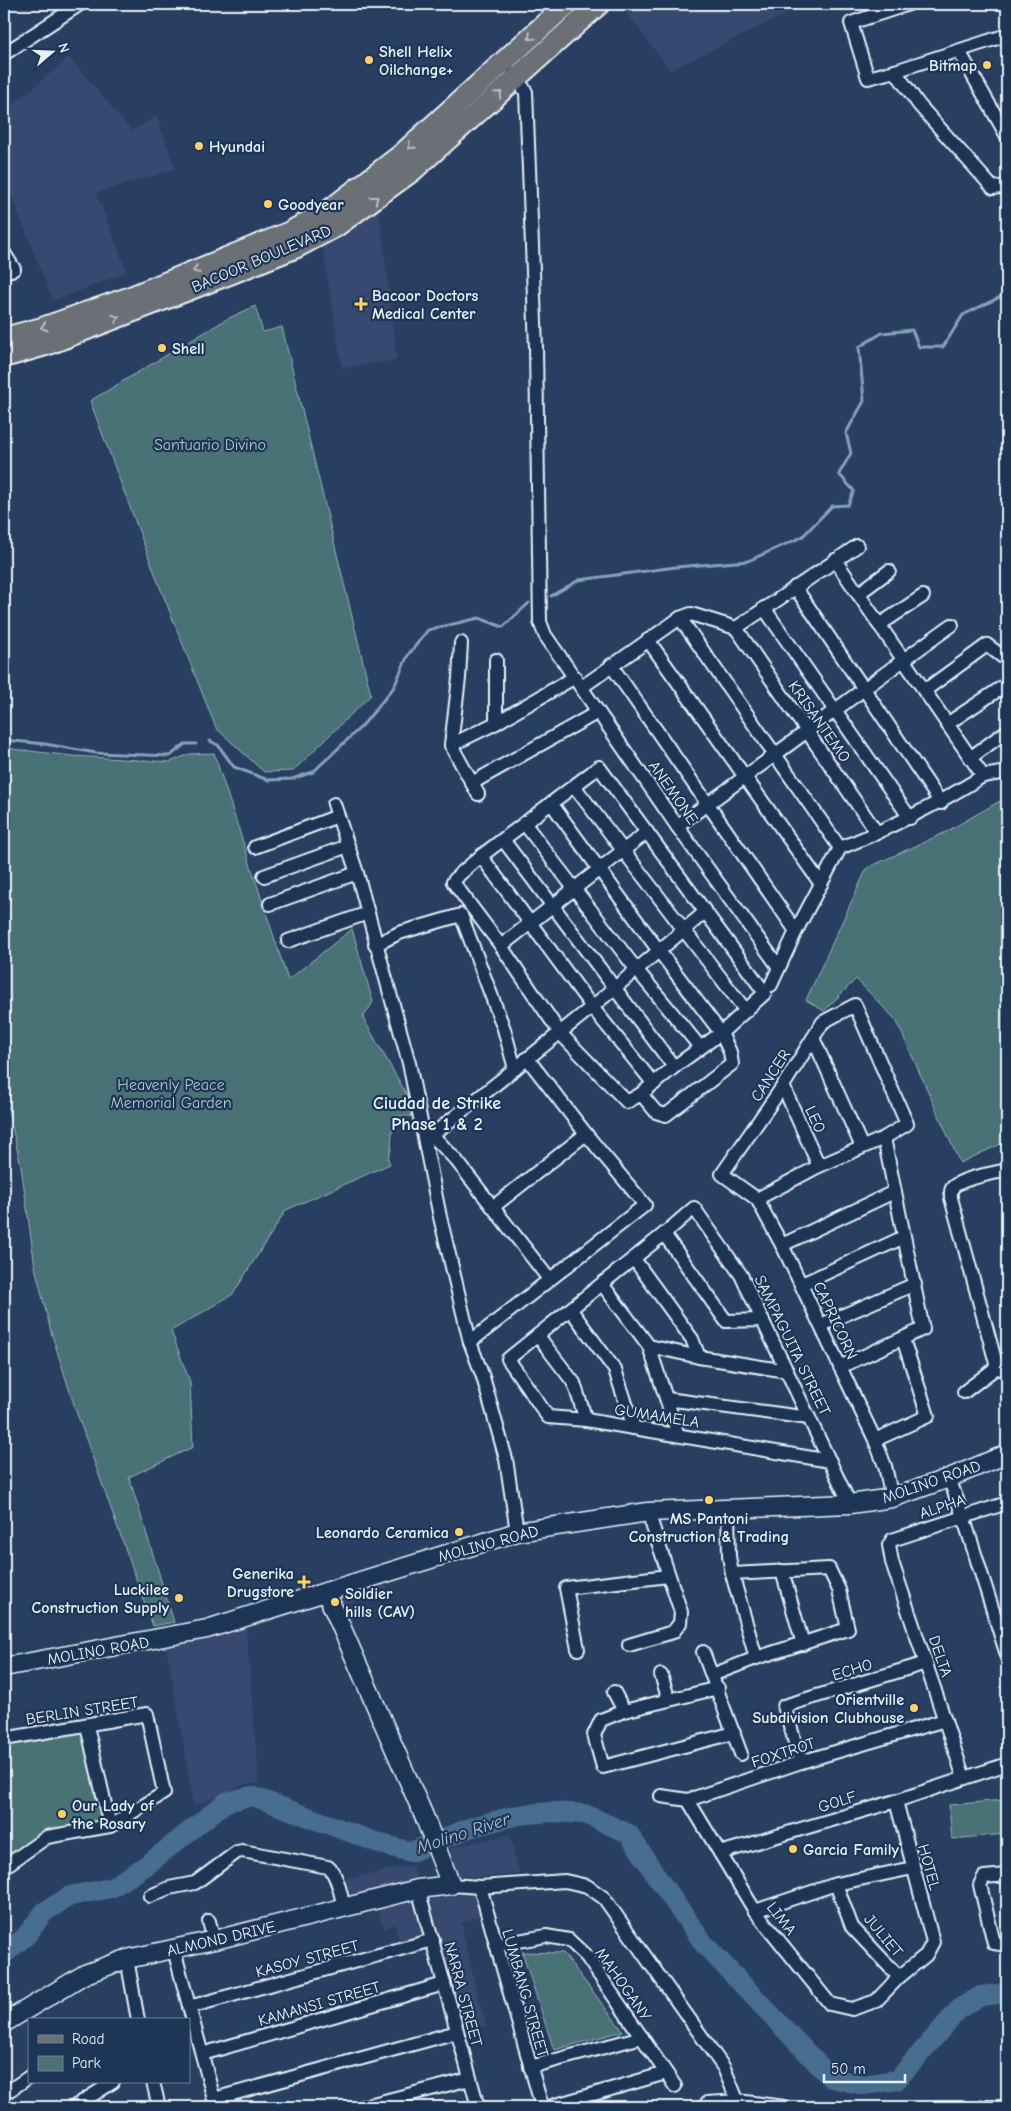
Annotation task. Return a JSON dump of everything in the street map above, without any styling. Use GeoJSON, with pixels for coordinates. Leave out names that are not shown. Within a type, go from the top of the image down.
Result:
{"type":"FeatureCollection","features":[{"type":"Feature","properties":{"kind":"main road","name":"BACOOR BOULEVARD"},"geometry":{"type":"LineString","coordinates":[[4,338],[42,328],[111,304],[290,232],[331,209],[386,168],[567,4]]}},
{"type":"Feature","properties":{"kind":"main road","name":"BACOOR BOULEVARD"},"geometry":{"type":"LineString","coordinates":[[4,357],[46,345],[232,273],[296,247],[335,227],[412,171],[599,4]]}},
{"type":"Feature","properties":{"kind":"main road","name":"MOLINO ROAD"},"geometry":{"type":"LineString","coordinates":[[4,1667],[207,1629],[517,1532],[648,1512],[850,1504],[892,1498],[949,1478],[1007,1454]]}},
{"type":"Feature","properties":{"kind":"main road"},"geometry":{"type":"LineString","coordinates":[[326,1592],[424,1816],[451,1885]]}},
{"type":"Feature","properties":{"kind":"main road","name":"ALMOND DRIVE"},"geometry":{"type":"LineString","coordinates":[[4,2023],[85,1974],[127,1959],[214,1941],[418,1889],[451,1885]]}},
{"type":"Feature","properties":{"kind":"street"},"geometry":{"type":"LineString","coordinates":[[4,54],[80,4]]}},
{"type":"Feature","properties":{"kind":"street"},"geometry":{"type":"LineString","coordinates":[[909,4],[851,23],[868,78],[1007,35]]}},
{"type":"Feature","properties":{"kind":"street"},"geometry":{"type":"LineString","coordinates":[[959,50],[1007,136]]}},
{"type":"Feature","properties":{"kind":"street"},"geometry":{"type":"LineString","coordinates":[[504,62],[517,78]]}},
{"type":"Feature","properties":{"kind":"street"},"geometry":{"type":"LineString","coordinates":[[895,71],[919,105],[993,188],[1007,186]]}},
{"type":"Feature","properties":{"kind":"street","name":"ANEMONE"},"geometry":{"type":"LineString","coordinates":[[517,78],[526,92],[536,348],[540,622],[545,635],[598,712],[778,966]]}},
{"type":"Feature","properties":{"kind":"street"},"geometry":{"type":"LineString","coordinates":[[4,252],[14,269],[4,272]]}},
{"type":"Feature","properties":{"kind":"street"},"geometry":{"type":"LineString","coordinates":[[451,746],[611,665],[680,618],[692,614],[736,628],[857,546]]}},
{"type":"Feature","properties":{"kind":"street"},"geometry":{"type":"LineString","coordinates":[[835,560],[982,776]]}},
{"type":"Feature","properties":{"kind":"street"},"geometry":{"type":"LineString","coordinates":[[858,594],[889,572]]}},
{"type":"Feature","properties":{"kind":"street"},"geometry":{"type":"LineString","coordinates":[[795,587],[941,803]]}},
{"type":"Feature","properties":{"kind":"street"},"geometry":{"type":"LineString","coordinates":[[879,625],[922,596]]}},
{"type":"Feature","properties":{"kind":"street"},"geometry":{"type":"LineString","coordinates":[[764,608],[910,818]]}},
{"type":"Feature","properties":{"kind":"street"},"geometry":{"type":"LineString","coordinates":[[680,618],[840,848]]}},
{"type":"Feature","properties":{"kind":"street"},"geometry":{"type":"LineString","coordinates":[[677,826],[746,778],[806,730],[835,711],[952,625]]}},
{"type":"Feature","properties":{"kind":"street","name":"KRISANTEMO"},"geometry":{"type":"LineString","coordinates":[[736,628],[877,834]]}},
{"type":"Feature","properties":{"kind":"street"},"geometry":{"type":"LineString","coordinates":[[648,640],[821,884]]}},
{"type":"Feature","properties":{"kind":"street"},"geometry":{"type":"LineString","coordinates":[[461,643],[451,746],[475,788],[598,712]]}},
{"type":"Feature","properties":{"kind":"street"},"geometry":{"type":"LineString","coordinates":[[924,691],[987,645],[1007,660]]}},
{"type":"Feature","properties":{"kind":"street"},"geometry":{"type":"LineString","coordinates":[[496,660],[496,723]]}},
{"type":"Feature","properties":{"kind":"street"},"geometry":{"type":"LineString","coordinates":[[611,665],[796,931]]}},
{"type":"Feature","properties":{"kind":"street"},"geometry":{"type":"LineString","coordinates":[[947,724],[1007,684]]}},
{"type":"Feature","properties":{"kind":"street"},"geometry":{"type":"LineString","coordinates":[[970,758],[1007,732]]}},
{"type":"Feature","properties":{"kind":"street"},"geometry":{"type":"LineString","coordinates":[[599,767],[765,993],[721,1033],[700,1047],[630,1102],[625,1102],[560,1033],[501,946],[452,882],[482,856],[574,786],[599,767]]}},
{"type":"Feature","properties":{"kind":"street"},"geometry":{"type":"LineString","coordinates":[[771,984],[778,966],[840,848],[877,834],[941,803],[982,776],[1007,772]]}},
{"type":"Feature","properties":{"kind":"street"},"geometry":{"type":"LineString","coordinates":[[574,786],[746,1010]]}},
{"type":"Feature","properties":{"kind":"street"},"geometry":{"type":"LineString","coordinates":[[551,803],[659,952],[721,1033],[730,1052],[732,1064],[666,1115],[656,1112],[641,1094]]}},
{"type":"Feature","properties":{"kind":"street"},"geometry":{"type":"LineString","coordinates":[[255,847],[336,810],[357,874],[429,1138],[440,1217],[470,1342],[483,1377],[506,1459],[517,1532]]}},
{"type":"Feature","properties":{"kind":"street"},"geometry":{"type":"LineString","coordinates":[[524,823],[636,969],[700,1047]]}},
{"type":"Feature","properties":{"kind":"street"},"geometry":{"type":"LineString","coordinates":[[501,946],[647,832]]}},
{"type":"Feature","properties":{"kind":"street"},"geometry":{"type":"LineString","coordinates":[[504,841],[674,1067]]}},
{"type":"Feature","properties":{"kind":"street"},"geometry":{"type":"LineString","coordinates":[[264,876],[348,846]]}},
{"type":"Feature","properties":{"kind":"street"},"geometry":{"type":"LineString","coordinates":[[482,856],[592,1007],[654,1084]]}},
{"type":"Feature","properties":{"kind":"street"},"geometry":{"type":"LineString","coordinates":[[270,904],[357,874]]}},
{"type":"Feature","properties":{"kind":"street"},"geometry":{"type":"LineString","coordinates":[[429,1138],[592,1007],[706,912]]}},
{"type":"Feature","properties":{"kind":"street"},"geometry":{"type":"LineString","coordinates":[[288,941],[368,913]]}},
{"type":"Feature","properties":{"kind":"street"},"geometry":{"type":"LineString","coordinates":[[375,945],[400,933],[461,915],[504,1029],[515,1069]]}},
{"type":"Feature","properties":{"kind":"street","name":"CANCER"},"geometry":{"type":"LineString","coordinates":[[722,1174],[783,1086],[823,1022],[855,1005],[907,1124],[884,1138]]}},
{"type":"Feature","properties":{"kind":"street"},"geometry":{"type":"LineString","coordinates":[[814,1038],[862,1147]]}},
{"type":"Feature","properties":{"kind":"street"},"geometry":{"type":"LineString","coordinates":[[470,1342],[645,1205],[586,1134],[527,1058]]}},
{"type":"Feature","properties":{"kind":"street","name":"LEO"},"geometry":{"type":"LineString","coordinates":[[783,1086],[820,1166]]}},
{"type":"Feature","properties":{"kind":"street"},"geometry":{"type":"LineString","coordinates":[[492,1208],[586,1134]]}},
{"type":"Feature","properties":{"kind":"street"},"geometry":{"type":"LineString","coordinates":[[429,1138],[456,1160],[492,1208],[550,1279]]}},
{"type":"Feature","properties":{"kind":"street"},"geometry":{"type":"LineString","coordinates":[[756,1199],[820,1166],[884,1138],[924,1329],[840,1367]]}},
{"type":"Feature","properties":{"kind":"street"},"geometry":{"type":"LineString","coordinates":[[964,1392],[1002,1369],[951,1198],[952,1187],[968,1180],[1007,1170]]}},
{"type":"Feature","properties":{"kind":"street","name":"CAPRICORN"},"geometry":{"type":"LineString","coordinates":[[722,1174],[756,1199],[782,1245],[875,1440],[885,1466],[892,1498]]}},
{"type":"Feature","properties":{"kind":"street"},"geometry":{"type":"LineString","coordinates":[[782,1245],[894,1192]]}},
{"type":"Feature","properties":{"kind":"street","name":"SAMPAGUITA STREET"},"geometry":{"type":"LineString","coordinates":[[664,1234],[694,1208],[741,1275],[850,1504]]}},
{"type":"Feature","properties":{"kind":"street"},"geometry":{"type":"LineString","coordinates":[[586,1420],[574,1383],[538,1336],[664,1234],[726,1321],[763,1320]]}},
{"type":"Feature","properties":{"kind":"street"},"geometry":{"type":"LineString","coordinates":[[802,1284],[904,1237]]}},
{"type":"Feature","properties":{"kind":"street"},"geometry":{"type":"LineString","coordinates":[[634,1259],[692,1340],[699,1357]]}},
{"type":"Feature","properties":{"kind":"street"},"geometry":{"type":"LineString","coordinates":[[602,1284],[649,1346],[678,1435]]}},
{"type":"Feature","properties":{"kind":"street"},"geometry":{"type":"LineString","coordinates":[[821,1324],[915,1284]]}},
{"type":"Feature","properties":{"kind":"street"},"geometry":{"type":"LineString","coordinates":[[571,1310],[615,1370],[634,1428]]}},
{"type":"Feature","properties":{"kind":"street","name":"GUMAMELA"},"geometry":{"type":"LineString","coordinates":[[538,1336],[508,1359],[548,1417],[586,1420],[830,1461]]}},
{"type":"Feature","properties":{"kind":"street"},"geometry":{"type":"LineString","coordinates":[[875,1440],[928,1416],[902,1339]]}},
{"type":"Feature","properties":{"kind":"street"},"geometry":{"type":"LineString","coordinates":[[649,1346],[699,1357],[787,1371]]}},
{"type":"Feature","properties":{"kind":"street"},"geometry":{"type":"LineString","coordinates":[[667,1398],[809,1418]]}},
{"type":"Feature","properties":{"kind":"street"},"geometry":{"type":"LineString","coordinates":[[949,1478],[1007,1655]]}},
{"type":"Feature","properties":{"kind":"street","name":"ALPHA"},"geometry":{"type":"LineString","coordinates":[[889,1545],[892,1540],[1007,1503]]}},
{"type":"Feature","properties":{"kind":"street"},"geometry":{"type":"LineString","coordinates":[[728,1509],[729,1556],[732,1574],[756,1658]]}},
{"type":"Feature","properties":{"kind":"street"},"geometry":{"type":"LineString","coordinates":[[629,1645],[674,1632],[680,1623],[681,1612],[648,1512]]}},
{"type":"Feature","properties":{"kind":"street","name":"DELTA"},"geometry":{"type":"LineString","coordinates":[[889,1545],[892,1562],[964,1778]]}},
{"type":"Feature","properties":{"kind":"street"},"geometry":{"type":"LineString","coordinates":[[712,1675],[756,1658],[848,1629],[838,1590],[829,1569],[732,1574]]}},
{"type":"Feature","properties":{"kind":"street"},"geometry":{"type":"LineString","coordinates":[[782,1571],[803,1644]]}},
{"type":"Feature","properties":{"kind":"street"},"geometry":{"type":"LineString","coordinates":[[578,1649],[566,1588],[668,1576]]}},
{"type":"Feature","properties":{"kind":"street"},"geometry":{"type":"LineString","coordinates":[[704,1652],[742,1754]]}},
{"type":"Feature","properties":{"kind":"street","name":"ECHO"},"geometry":{"type":"LineString","coordinates":[[801,1762],[784,1706],[926,1664]]}},
{"type":"Feature","properties":{"kind":"street"},"geometry":{"type":"LineString","coordinates":[[661,1675],[668,1700]]}},
{"type":"Feature","properties":{"kind":"street"},"geometry":{"type":"LineString","coordinates":[[718,1688],[624,1711],[601,1720],[594,1735],[602,1767],[734,1734]]}},
{"type":"Feature","properties":{"kind":"street"},"geometry":{"type":"LineString","coordinates":[[614,1692],[624,1711]]}},
{"type":"Feature","properties":{"kind":"street","name":"BERLIN STREET"},"geometry":{"type":"LineString","coordinates":[[4,1739],[147,1714],[164,1793],[110,1826]]}},
{"type":"Feature","properties":{"kind":"street","name":"FOXTROT"},"geometry":{"type":"LineString","coordinates":[[688,1800],[801,1762],[945,1720]]}},
{"type":"Feature","properties":{"kind":"street"},"geometry":{"type":"LineString","coordinates":[[4,1867],[47,1837],[110,1826],[87,1726]]}},
{"type":"Feature","properties":{"kind":"street","name":"GOLF"},"geometry":{"type":"LineString","coordinates":[[720,1853],[896,1801],[1007,1764]]}},
{"type":"Feature","properties":{"kind":"street"},"geometry":{"type":"LineString","coordinates":[[661,1796],[688,1800]]}},
{"type":"Feature","properties":{"kind":"street","name":"LIMA"},"geometry":{"type":"LineString","coordinates":[[688,1800],[755,1911],[830,2004],[852,2009],[876,2001],[899,1977],[926,1956],[933,1942]]}},
{"type":"Feature","properties":{"kind":"street","name":"HOTEL"},"geometry":{"type":"LineString","coordinates":[[896,1801],[933,1942]]}},
{"type":"Feature","properties":{"kind":"street"},"geometry":{"type":"LineString","coordinates":[[150,1896],[169,1888],[195,1883],[237,1852],[242,1851],[328,1867],[336,1878],[344,1908]]}},
{"type":"Feature","properties":{"kind":"street"},"geometry":{"type":"LineString","coordinates":[[755,1911],[836,1884],[913,1868]]}},
{"type":"Feature","properties":{"kind":"street"},"geometry":{"type":"LineString","coordinates":[[1007,1875],[984,1877],[980,1885],[994,1943],[1007,1945]]}},
{"type":"Feature","properties":{"kind":"street"},"geometry":{"type":"LineString","coordinates":[[451,1885],[480,1887],[565,1881],[587,1886],[604,1898],[724,2068],[739,2104]]}},
{"type":"Feature","properties":{"kind":"street","name":"JULIET"},"geometry":{"type":"LineString","coordinates":[[836,1884],[852,1927],[899,1977]]}},
{"type":"Feature","properties":{"kind":"street","name":"LUMBANG STREET"},"geometry":{"type":"LineString","coordinates":[[480,1887],[542,2107]]}},
{"type":"Feature","properties":{"kind":"street","name":"NARRA STREET"},"geometry":{"type":"LineString","coordinates":[[418,1889],[478,2107]]}},
{"type":"Feature","properties":{"kind":"street"},"geometry":{"type":"LineString","coordinates":[[209,1921],[214,1941]]}},
{"type":"Feature","properties":{"kind":"street","name":"MAHOGANY"},"geometry":{"type":"LineString","coordinates":[[496,1945],[546,1936],[569,1940],[587,1957],[675,2086]]}},
{"type":"Feature","properties":{"kind":"street","name":"KASOY STREET"},"geometry":{"type":"LineString","coordinates":[[190,2006],[433,1940]]}},
{"type":"Feature","properties":{"kind":"street"},"geometry":{"type":"LineString","coordinates":[[174,1950],[215,2103],[457,2032]]}},
{"type":"Feature","properties":{"kind":"street"},"geometry":{"type":"LineString","coordinates":[[127,1959],[134,2018]]}},
{"type":"Feature","properties":{"kind":"street","name":"KAMANSI STREET"},"geometry":{"type":"LineString","coordinates":[[202,2054],[444,1984]]}},
{"type":"Feature","properties":{"kind":"street"},"geometry":{"type":"LineString","coordinates":[[530,2067],[642,2037]]}},
{"type":"Feature","properties":{"kind":"street"},"geometry":{"type":"LineString","coordinates":[[549,2107],[666,2072]]}},
{"type":"Feature","properties":{"kind":"street"},"geometry":{"type":"LineString","coordinates":[[4,2094],[28,2078]]}},
{"type":"Feature","properties":{"kind":"street"},"geometry":{"type":"LineString","coordinates":[[361,2107],[470,2079]]}},
{"type":"Feature","properties":{"kind":"street"},"geometry":{"type":"LineString","coordinates":[[74,2107],[111,2084]]}},
{"type":"Feature","properties":{"kind":"street"},"geometry":{"type":"LineString","coordinates":[[153,2084],[159,2107]]}},
{"type":"Feature","properties":{"kind":"street"},"geometry":{"type":"LineString","coordinates":[[706,2107],[707,2103],[782,2107]]}},
{"type":"Feature","properties":{"kind":"street"},"geometry":{"type":"LineString","coordinates":[[984,2107],[1007,2107]]}},
{"type":"Feature","properties":{"kind":"shaded area"},"geometry":{"type":"Polygon","coordinates":[[[620,4],[807,4],[670,70],[620,4]]]}},
{"type":"Feature","properties":{"kind":"shaded area"},"geometry":{"type":"Polygon","coordinates":[[[69,57],[132,131],[157,116],[175,169],[96,193],[127,272],[53,301],[4,176],[4,113],[69,57]]]}},
{"type":"Feature","properties":{"kind":"shaded area","name":"Bacoor Doctors Medical Center"},"geometry":{"type":"Polygon","coordinates":[[[379,207],[397,360],[342,368],[323,247],[379,207]]]}},
{"type":"Feature","properties":{"kind":"shaded area"},"geometry":{"type":"Polygon","coordinates":[[[385,1584],[387,1589],[349,1603],[347,1606],[354,1624],[348,1626],[339,1601],[385,1584]]]}},
{"type":"Feature","properties":{"kind":"shaded area"},"geometry":{"type":"Polygon","coordinates":[[[246,1626],[259,1784],[244,1784],[194,1806],[166,1644],[246,1626]]]}},
{"type":"Feature","properties":{"kind":"shaded area"},"geometry":{"type":"Polygon","coordinates":[[[510,1834],[519,1874],[459,1877],[450,1848],[510,1834]]]}},
{"type":"Feature","properties":{"kind":"shaded area"},"geometry":{"type":"Polygon","coordinates":[[[412,1865],[417,1881],[346,1897],[342,1880],[412,1865]]]}},
{"type":"Feature","properties":{"kind":"shaded area"},"geometry":{"type":"Polygon","coordinates":[[[475,1893],[480,1915],[461,1923],[486,2025],[465,2031],[428,1898],[475,1893]]]}},
{"type":"Feature","properties":{"kind":"shaded area"},"geometry":{"type":"Polygon","coordinates":[[[413,1898],[425,1935],[399,1941],[395,1924],[384,1928],[377,1908],[413,1898]]]}},
{"type":"Feature","properties":{"kind":"green space","name":"Santuario Divino"},"geometry":{"type":"Polygon","coordinates":[[[255,306],[263,332],[282,327],[371,695],[293,771],[264,772],[216,728],[160,587],[90,401],[227,319],[255,306]]]}},
{"type":"Feature","properties":{"kind":"green space","name":"Heavenly Peace Memorial Garden"},"geometry":{"type":"Polygon","coordinates":[[[4,748],[73,756],[170,762],[190,754],[214,753],[288,980],[352,929],[373,1002],[363,1018],[415,1109],[413,1116],[393,1116],[391,1149],[388,1159],[390,1164],[286,1210],[233,1294],[171,1331],[190,1382],[193,1447],[129,1477],[174,1622],[153,1626],[76,1411],[51,1332],[35,1267],[21,1166],[4,1092],[4,748]]]}},
{"type":"Feature","properties":{"kind":"green space"},"geometry":{"type":"Polygon","coordinates":[[[1000,801],[1007,814],[1007,1141],[960,1163],[896,1020],[856,979],[824,1011],[806,1000],[867,868],[944,833],[1000,801]]]}},
{"type":"Feature","properties":{"kind":"green space"},"geometry":{"type":"Polygon","coordinates":[[[85,1729],[105,1821],[46,1832],[4,1859],[4,1745],[85,1729]]]}},
{"type":"Feature","properties":{"kind":"green space"},"geometry":{"type":"Polygon","coordinates":[[[1003,1800],[1006,1834],[952,1839],[949,1805],[1003,1800]]]}},
{"type":"Feature","properties":{"kind":"green space"},"geometry":{"type":"Polygon","coordinates":[[[522,1952],[563,1953],[623,2031],[554,2050],[522,1952]]]}},
{"type":"Feature","properties":{"kind":"waterway"},"geometry":{"type":"LineString","coordinates":[[551,596],[579,580],[676,567],[748,561],[802,537],[832,506],[848,505],[854,491],[839,474],[851,453],[846,433],[864,401],[859,347],[882,333],[912,330],[919,347],[943,347],[963,315],[1000,297],[1007,288]]}},
{"type":"Feature","properties":{"kind":"waterway"},"geometry":{"type":"LineString","coordinates":[[210,741],[218,745],[234,767],[268,780],[292,779],[313,772],[362,726],[394,687],[408,655],[428,630],[479,618],[503,627],[529,603]]}},
{"type":"Feature","properties":{"kind":"waterway"},"geometry":{"type":"LineString","coordinates":[[4,740],[45,744],[96,753],[170,756],[185,744],[196,744]]}},
{"type":"Feature","properties":{"kind":"waterway","name":"Molino River"},"geometry":{"type":"LineString","coordinates":[[4,1954],[26,1936],[44,1912],[70,1896],[111,1888],[147,1865],[226,1802],[252,1796],[381,1844],[411,1852],[469,1828],[518,1815],[551,1812],[585,1814],[629,1834],[704,1944],[831,2078],[864,2085],[897,2080],[960,2008],[981,1996],[1007,1993]]}},
{"type":"Feature","properties":{"kind":"place","name":"Shell Helix Oilchange+"},"geometry":{"type":"Point","coordinates":[369,60]}},
{"type":"Feature","properties":{"kind":"place","name":"Bitmap"},"geometry":{"type":"Point","coordinates":[987,65]}},
{"type":"Feature","properties":{"kind":"place","name":"Hyundai"},"geometry":{"type":"Point","coordinates":[199,146]}},
{"type":"Feature","properties":{"kind":"place","name":"Goodyear"},"geometry":{"type":"Point","coordinates":[268,204]}},
{"type":"Feature","properties":{"kind":"place","name":"Bacoor Doctors Medical Center"},"geometry":{"type":"Point","coordinates":[361,304]}},
{"type":"Feature","properties":{"kind":"place","name":"Shell"},"geometry":{"type":"Point","coordinates":[162,348]}},
{"type":"Feature","properties":{"kind":"place","name":"MS Pantoni Construction & Trading"},"geometry":{"type":"Point","coordinates":[709,1500]}},
{"type":"Feature","properties":{"kind":"place","name":"Leonardo Ceramica"},"geometry":{"type":"Point","coordinates":[459,1532]}},
{"type":"Feature","properties":{"kind":"place","name":"Generika Drugstore"},"geometry":{"type":"Point","coordinates":[304,1582]}},
{"type":"Feature","properties":{"kind":"place","name":"Luckilee Construction Supply"},"geometry":{"type":"Point","coordinates":[179,1598]}},
{"type":"Feature","properties":{"kind":"place","name":"Soldier hills (CAV)"},"geometry":{"type":"Point","coordinates":[335,1602]}},
{"type":"Feature","properties":{"kind":"place","name":"Orientville Subdivision Clubhouse"},"geometry":{"type":"Point","coordinates":[914,1708]}},
{"type":"Feature","properties":{"kind":"place","name":"Our Lady of the Rosary"},"geometry":{"type":"Point","coordinates":[62,1814]}},
{"type":"Feature","properties":{"kind":"place","name":"Garcia Family"},"geometry":{"type":"Point","coordinates":[793,1849]}},
{"type":"Feature","properties":{"kind":"district","name":"Ciudad de Strike Phase 1 & 2"},"geometry":{"type":"Point","coordinates":[437,1113]}}]}
